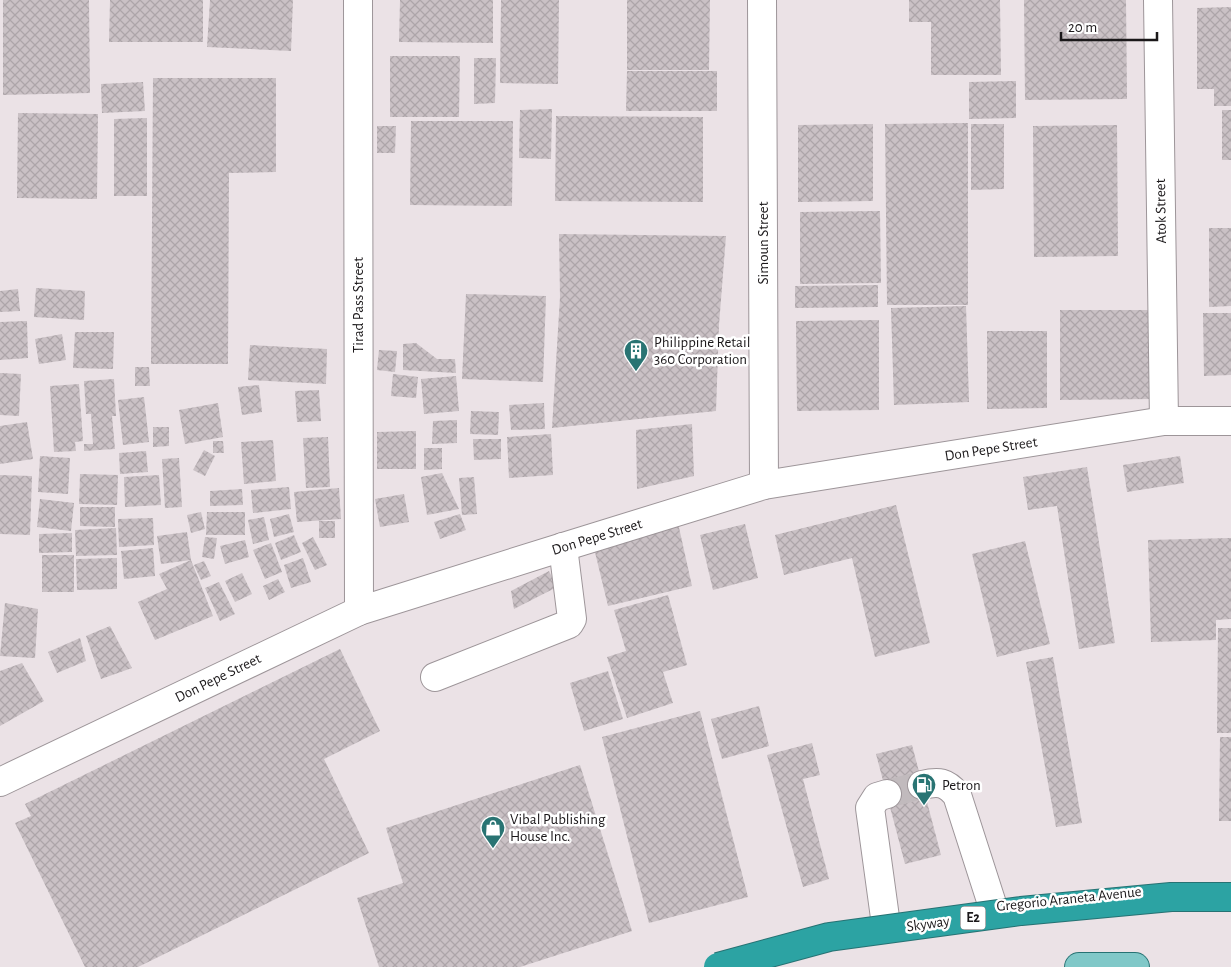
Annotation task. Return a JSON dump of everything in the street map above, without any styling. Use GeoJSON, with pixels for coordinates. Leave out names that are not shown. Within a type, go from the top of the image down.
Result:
{"type":"FeatureCollection","features":[{"type":"Feature","properties":{"kind":"highway","name":"Skyway"},"geometry":{"type":"LineString","coordinates":[[718,967],[829,937],[1040,909],[1171,897],[1231,897]]}},
{"type":"Feature","properties":{"kind":"main road","name":"Gregorio Araneta Avenue"},"geometry":{"type":"LineString","coordinates":[[735,967],[886,925],[993,907],[1111,892],[1231,886]]}},
{"type":"Feature","properties":{"kind":"main road"},"geometry":{"type":"LineString","coordinates":[[1079,967],[1135,967]]}},
{"type":"Feature","properties":{"kind":"street","name":"Tirad Pass Street"},"geometry":{"type":"LineString","coordinates":[[358,0],[359,611]]}},
{"type":"Feature","properties":{"kind":"street","name":"Simoun Street"},"geometry":{"type":"LineString","coordinates":[[762,0],[764,485]]}},
{"type":"Feature","properties":{"kind":"street","name":"Atok Street"},"geometry":{"type":"LineString","coordinates":[[1158,0],[1164,421]]}},
{"type":"Feature","properties":{"kind":"street","name":"Don Pepe Street"},"geometry":{"type":"LineString","coordinates":[[0,782],[359,611],[764,485],[1164,421],[1231,421]]}},
{"type":"Feature","properties":{"kind":"street"},"geometry":{"type":"LineString","coordinates":[[435,677],[569,624],[572,619],[563,547]]}},
{"type":"Feature","properties":{"kind":"street"},"geometry":{"type":"LineString","coordinates":[[922,785],[939,781],[949,786],[958,795],[993,907]]}},
{"type":"Feature","properties":{"kind":"street"},"geometry":{"type":"LineString","coordinates":[[886,794],[877,797],[870,808],[886,925]]}},
{"type":"Feature","properties":{"kind":"building"},"geometry":{"type":"Polygon","coordinates":[[[3,0],[89,0],[90,93],[3,95],[3,0]]]}},
{"type":"Feature","properties":{"kind":"building"},"geometry":{"type":"Polygon","coordinates":[[[110,0],[203,0],[203,42],[109,42],[110,0]]]}},
{"type":"Feature","properties":{"kind":"building"},"geometry":{"type":"Polygon","coordinates":[[[210,0],[293,0],[291,51],[207,47],[210,0]]]}},
{"type":"Feature","properties":{"kind":"building"},"geometry":{"type":"Polygon","coordinates":[[[400,0],[493,0],[493,43],[399,42],[400,0]]]}},
{"type":"Feature","properties":{"kind":"building"},"geometry":{"type":"Polygon","coordinates":[[[501,0],[559,0],[558,84],[500,83],[501,0]]]}},
{"type":"Feature","properties":{"kind":"building"},"geometry":{"type":"Polygon","coordinates":[[[627,0],[710,0],[709,70],[627,70],[627,0]]]}},
{"type":"Feature","properties":{"kind":"building"},"geometry":{"type":"Polygon","coordinates":[[[909,0],[1000,0],[1001,75],[931,75],[931,22],[909,22],[909,0]]]}},
{"type":"Feature","properties":{"kind":"building"},"geometry":{"type":"Polygon","coordinates":[[[1024,0],[1126,0],[1127,99],[1025,100],[1024,0]]]}},
{"type":"Feature","properties":{"kind":"building"},"geometry":{"type":"Polygon","coordinates":[[[1231,7],[1231,106],[1214,106],[1214,89],[1197,89],[1197,8],[1231,7]]]}},
{"type":"Feature","properties":{"kind":"building"},"geometry":{"type":"Polygon","coordinates":[[[390,56],[460,56],[459,117],[390,117],[390,56]]]}},
{"type":"Feature","properties":{"kind":"building"},"geometry":{"type":"Polygon","coordinates":[[[474,58],[496,58],[495,103],[474,104],[474,58]]]}},
{"type":"Feature","properties":{"kind":"building"},"geometry":{"type":"Polygon","coordinates":[[[627,71],[717,71],[717,111],[626,111],[627,71]]]}},
{"type":"Feature","properties":{"kind":"building"},"geometry":{"type":"Polygon","coordinates":[[[153,78],[276,78],[276,172],[229,173],[228,364],[151,364],[153,78]]]}},
{"type":"Feature","properties":{"kind":"building"},"geometry":{"type":"Polygon","coordinates":[[[1016,81],[1016,118],[969,119],[969,82],[1016,81]]]}},
{"type":"Feature","properties":{"kind":"building"},"geometry":{"type":"Polygon","coordinates":[[[143,82],[145,111],[102,113],[101,84],[143,82]]]}},
{"type":"Feature","properties":{"kind":"building"},"geometry":{"type":"Polygon","coordinates":[[[552,109],[551,159],[519,158],[520,110],[552,109]]]}},
{"type":"Feature","properties":{"kind":"building"},"geometry":{"type":"Polygon","coordinates":[[[1222,110],[1231,110],[1231,160],[1222,160],[1222,110]]]}},
{"type":"Feature","properties":{"kind":"building"},"geometry":{"type":"Polygon","coordinates":[[[18,113],[98,114],[97,199],[17,198],[18,113]]]}},
{"type":"Feature","properties":{"kind":"building"},"geometry":{"type":"Polygon","coordinates":[[[556,116],[703,117],[703,202],[555,201],[556,116]]]}},
{"type":"Feature","properties":{"kind":"building"},"geometry":{"type":"Polygon","coordinates":[[[147,118],[147,196],[114,196],[114,119],[147,118]]]}},
{"type":"Feature","properties":{"kind":"building"},"geometry":{"type":"Polygon","coordinates":[[[411,121],[513,121],[512,206],[410,205],[411,121]]]}},
{"type":"Feature","properties":{"kind":"building"},"geometry":{"type":"Polygon","coordinates":[[[968,123],[968,305],[887,305],[885,124],[968,123]]]}},
{"type":"Feature","properties":{"kind":"building"},"geometry":{"type":"Polygon","coordinates":[[[873,124],[873,201],[798,202],[798,125],[873,124]]]}},
{"type":"Feature","properties":{"kind":"building"},"geometry":{"type":"Polygon","coordinates":[[[971,124],[1004,124],[1004,189],[971,190],[971,124]]]}},
{"type":"Feature","properties":{"kind":"building"},"geometry":{"type":"Polygon","coordinates":[[[1117,125],[1118,256],[1034,257],[1033,126],[1117,125]]]}},
{"type":"Feature","properties":{"kind":"building"},"geometry":{"type":"Polygon","coordinates":[[[377,126],[396,126],[395,153],[377,153],[377,126]]]}},
{"type":"Feature","properties":{"kind":"building"},"geometry":{"type":"Polygon","coordinates":[[[880,211],[881,283],[800,284],[800,212],[880,211]]]}},
{"type":"Feature","properties":{"kind":"building"},"geometry":{"type":"Polygon","coordinates":[[[1209,228],[1231,228],[1231,306],[1209,307],[1209,228]]]}},
{"type":"Feature","properties":{"kind":"building"},"geometry":{"type":"Polygon","coordinates":[[[559,234],[726,236],[719,325],[716,411],[552,428],[560,297],[559,234]]]}},
{"type":"Feature","properties":{"kind":"building"},"geometry":{"type":"Polygon","coordinates":[[[878,285],[878,307],[795,308],[795,286],[878,285]]]}},
{"type":"Feature","properties":{"kind":"building"},"geometry":{"type":"Polygon","coordinates":[[[36,288],[85,291],[84,320],[34,317],[36,288]]]}},
{"type":"Feature","properties":{"kind":"building"},"geometry":{"type":"Polygon","coordinates":[[[18,289],[20,311],[0,312],[0,291],[18,289]]]}},
{"type":"Feature","properties":{"kind":"building"},"geometry":{"type":"Polygon","coordinates":[[[466,294],[546,296],[543,382],[462,379],[466,294]]]}},
{"type":"Feature","properties":{"kind":"building"},"geometry":{"type":"Polygon","coordinates":[[[966,306],[969,402],[894,405],[891,308],[966,306]]]}},
{"type":"Feature","properties":{"kind":"building"},"geometry":{"type":"Polygon","coordinates":[[[1060,310],[1154,310],[1154,399],[1060,400],[1060,310]]]}},
{"type":"Feature","properties":{"kind":"building"},"geometry":{"type":"Polygon","coordinates":[[[1203,313],[1231,313],[1231,375],[1204,376],[1203,313]]]}},
{"type":"Feature","properties":{"kind":"building"},"geometry":{"type":"Polygon","coordinates":[[[879,320],[879,410],[797,411],[796,321],[879,320]]]}},
{"type":"Feature","properties":{"kind":"building"},"geometry":{"type":"Polygon","coordinates":[[[27,321],[28,358],[0,360],[0,322],[27,321]]]}},
{"type":"Feature","properties":{"kind":"building"},"geometry":{"type":"Polygon","coordinates":[[[987,331],[1047,331],[1047,408],[987,409],[987,331]]]}},
{"type":"Feature","properties":{"kind":"building"},"geometry":{"type":"Polygon","coordinates":[[[75,332],[114,332],[113,369],[73,368],[75,332]]]}},
{"type":"Feature","properties":{"kind":"building"},"geometry":{"type":"Polygon","coordinates":[[[62,334],[66,360],[39,364],[35,339],[62,334]]]}},
{"type":"Feature","properties":{"kind":"building"},"geometry":{"type":"Polygon","coordinates":[[[416,343],[437,359],[455,359],[456,373],[403,370],[403,344],[416,343]]]}},
{"type":"Feature","properties":{"kind":"building"},"geometry":{"type":"Polygon","coordinates":[[[250,345],[327,349],[326,384],[248,380],[250,345]]]}},
{"type":"Feature","properties":{"kind":"building"},"geometry":{"type":"Polygon","coordinates":[[[379,350],[397,351],[395,372],[377,370],[379,350]]]}},
{"type":"Feature","properties":{"kind":"building"},"geometry":{"type":"Polygon","coordinates":[[[135,367],[149,367],[150,386],[135,386],[135,367]]]}},
{"type":"Feature","properties":{"kind":"building"},"geometry":{"type":"Polygon","coordinates":[[[0,373],[21,374],[19,416],[0,415],[0,373]]]}},
{"type":"Feature","properties":{"kind":"building"},"geometry":{"type":"Polygon","coordinates":[[[393,374],[418,377],[416,398],[391,396],[393,374]]]}},
{"type":"Feature","properties":{"kind":"building"},"geometry":{"type":"Polygon","coordinates":[[[456,376],[459,411],[424,414],[421,379],[456,376]]]}},
{"type":"Feature","properties":{"kind":"building"},"geometry":{"type":"Polygon","coordinates":[[[114,379],[116,416],[112,416],[115,449],[84,451],[84,444],[93,444],[91,414],[86,414],[84,381],[114,379]]]}},
{"type":"Feature","properties":{"kind":"building"},"geometry":{"type":"Polygon","coordinates":[[[79,384],[83,441],[75,442],[76,451],[54,452],[50,386],[79,384]]]}},
{"type":"Feature","properties":{"kind":"building"},"geometry":{"type":"Polygon","coordinates":[[[259,385],[262,412],[242,415],[238,387],[259,385]]]}},
{"type":"Feature","properties":{"kind":"building"},"geometry":{"type":"Polygon","coordinates":[[[319,390],[321,421],[297,422],[295,391],[319,390]]]}},
{"type":"Feature","properties":{"kind":"building"},"geometry":{"type":"Polygon","coordinates":[[[144,397],[149,442],[123,445],[118,400],[144,397]]]}},
{"type":"Feature","properties":{"kind":"building"},"geometry":{"type":"Polygon","coordinates":[[[218,403],[223,437],[185,444],[179,410],[218,403]]]}},
{"type":"Feature","properties":{"kind":"building"},"geometry":{"type":"Polygon","coordinates":[[[544,403],[545,429],[511,430],[509,405],[544,403]]]}},
{"type":"Feature","properties":{"kind":"building"},"geometry":{"type":"Polygon","coordinates":[[[471,411],[499,412],[498,435],[470,434],[471,411]]]}},
{"type":"Feature","properties":{"kind":"building"},"geometry":{"type":"Polygon","coordinates":[[[457,420],[457,443],[432,444],[433,421],[457,420]]]}},
{"type":"Feature","properties":{"kind":"building"},"geometry":{"type":"Polygon","coordinates":[[[27,422],[33,459],[0,464],[0,426],[27,422]]]}},
{"type":"Feature","properties":{"kind":"building"},"geometry":{"type":"Polygon","coordinates":[[[692,424],[694,476],[637,489],[636,430],[692,424]]]}},
{"type":"Feature","properties":{"kind":"building"},"geometry":{"type":"Polygon","coordinates":[[[153,427],[169,427],[169,446],[153,447],[153,427]]]}},
{"type":"Feature","properties":{"kind":"building"},"geometry":{"type":"Polygon","coordinates":[[[416,431],[416,469],[377,469],[377,432],[416,431]]]}},
{"type":"Feature","properties":{"kind":"building"},"geometry":{"type":"Polygon","coordinates":[[[551,434],[553,475],[509,478],[507,437],[551,434]]]}},
{"type":"Feature","properties":{"kind":"building"},"geometry":{"type":"Polygon","coordinates":[[[328,437],[330,487],[306,488],[303,438],[328,437]]]}},
{"type":"Feature","properties":{"kind":"building"},"geometry":{"type":"Polygon","coordinates":[[[473,439],[501,439],[501,459],[474,460],[473,439]]]}},
{"type":"Feature","properties":{"kind":"building"},"geometry":{"type":"Polygon","coordinates":[[[273,440],[276,481],[244,484],[241,442],[273,440]]]}},
{"type":"Feature","properties":{"kind":"building"},"geometry":{"type":"Polygon","coordinates":[[[213,441],[223,441],[224,453],[213,453],[213,441]]]}},
{"type":"Feature","properties":{"kind":"building"},"geometry":{"type":"Polygon","coordinates":[[[424,448],[442,448],[442,469],[424,470],[424,448]]]}},
{"type":"Feature","properties":{"kind":"building"},"geometry":{"type":"Polygon","coordinates":[[[204,450],[215,456],[205,476],[193,470],[204,450]]]}},
{"type":"Feature","properties":{"kind":"building"},"geometry":{"type":"Polygon","coordinates":[[[146,451],[148,472],[120,474],[119,453],[146,451]]]}},
{"type":"Feature","properties":{"kind":"building"},"geometry":{"type":"Polygon","coordinates":[[[40,456],[70,458],[68,494],[38,492],[40,456]]]}},
{"type":"Feature","properties":{"kind":"building"},"geometry":{"type":"Polygon","coordinates":[[[1180,456],[1184,483],[1127,492],[1123,465],[1180,456]]]}},
{"type":"Feature","properties":{"kind":"building"},"geometry":{"type":"Polygon","coordinates":[[[179,458],[182,507],[165,508],[162,459],[179,458]]]}},
{"type":"Feature","properties":{"kind":"building"},"geometry":{"type":"Polygon","coordinates":[[[1087,467],[1115,643],[1079,649],[1057,506],[1028,510],[1023,477],[1087,467]]]}},
{"type":"Feature","properties":{"kind":"building"},"geometry":{"type":"Polygon","coordinates":[[[442,473],[459,509],[427,515],[421,477],[442,473]]]}},
{"type":"Feature","properties":{"kind":"building"},"geometry":{"type":"Polygon","coordinates":[[[80,474],[118,475],[117,505],[79,504],[80,474]]]}},
{"type":"Feature","properties":{"kind":"building"},"geometry":{"type":"Polygon","coordinates":[[[0,475],[32,476],[30,535],[0,534],[0,475]]]}},
{"type":"Feature","properties":{"kind":"building"},"geometry":{"type":"Polygon","coordinates":[[[159,475],[161,505],[125,507],[124,477],[159,475]]]}},
{"type":"Feature","properties":{"kind":"building"},"geometry":{"type":"Polygon","coordinates":[[[474,477],[477,514],[462,515],[459,478],[474,477]]]}},
{"type":"Feature","properties":{"kind":"building"},"geometry":{"type":"Polygon","coordinates":[[[289,487],[291,509],[253,513],[251,490],[289,487]]]}},
{"type":"Feature","properties":{"kind":"building"},"geometry":{"type":"Polygon","coordinates":[[[339,488],[341,519],[297,522],[294,492],[339,488]]]}},
{"type":"Feature","properties":{"kind":"building"},"geometry":{"type":"Polygon","coordinates":[[[242,489],[243,505],[210,506],[210,491],[242,489]]]}},
{"type":"Feature","properties":{"kind":"building"},"geometry":{"type":"Polygon","coordinates":[[[404,494],[409,522],[380,527],[375,499],[404,494]]]}},
{"type":"Feature","properties":{"kind":"building"},"geometry":{"type":"Polygon","coordinates":[[[40,499],[74,503],[71,531],[37,527],[40,499]]]}},
{"type":"Feature","properties":{"kind":"building"},"geometry":{"type":"Polygon","coordinates":[[[896,505],[930,643],[875,657],[852,558],[784,575],[775,535],[896,505]]]}},
{"type":"Feature","properties":{"kind":"building"},"geometry":{"type":"Polygon","coordinates":[[[80,507],[115,507],[115,527],[80,526],[80,507]]]}},
{"type":"Feature","properties":{"kind":"building"},"geometry":{"type":"Polygon","coordinates":[[[201,512],[205,529],[191,533],[187,515],[201,512]]]}},
{"type":"Feature","properties":{"kind":"building"},"geometry":{"type":"Polygon","coordinates":[[[207,512],[245,512],[245,535],[206,535],[207,512]]]}},
{"type":"Feature","properties":{"kind":"building"},"geometry":{"type":"Polygon","coordinates":[[[289,514],[294,532],[274,537],[270,519],[289,514]]]}},
{"type":"Feature","properties":{"kind":"building"},"geometry":{"type":"Polygon","coordinates":[[[460,514],[466,530],[440,539],[434,522],[460,514]]]}},
{"type":"Feature","properties":{"kind":"building"},"geometry":{"type":"Polygon","coordinates":[[[264,517],[269,540],[253,544],[248,520],[264,517]]]}},
{"type":"Feature","properties":{"kind":"building"},"geometry":{"type":"Polygon","coordinates":[[[153,518],[154,545],[119,547],[118,519],[153,518]]]}},
{"type":"Feature","properties":{"kind":"building"},"geometry":{"type":"Polygon","coordinates":[[[319,521],[335,521],[335,538],[319,538],[319,521]]]}},
{"type":"Feature","properties":{"kind":"building"},"geometry":{"type":"Polygon","coordinates":[[[678,523],[692,586],[608,606],[593,544],[678,523]]]}},
{"type":"Feature","properties":{"kind":"building"},"geometry":{"type":"Polygon","coordinates":[[[745,524],[758,578],[713,590],[700,535],[745,524]]]}},
{"type":"Feature","properties":{"kind":"building"},"geometry":{"type":"Polygon","coordinates":[[[116,528],[117,555],[76,556],[75,530],[116,528]]]}},
{"type":"Feature","properties":{"kind":"building"},"geometry":{"type":"Polygon","coordinates":[[[187,532],[191,560],[161,564],[157,536],[187,532]]]}},
{"type":"Feature","properties":{"kind":"building"},"geometry":{"type":"Polygon","coordinates":[[[72,533],[72,552],[39,553],[39,534],[72,533]]]}},
{"type":"Feature","properties":{"kind":"building"},"geometry":{"type":"Polygon","coordinates":[[[294,535],[301,552],[281,560],[275,543],[294,535]]]}},
{"type":"Feature","properties":{"kind":"building"},"geometry":{"type":"Polygon","coordinates":[[[205,537],[217,538],[214,559],[202,557],[205,537]]]}},
{"type":"Feature","properties":{"kind":"building"},"geometry":{"type":"Polygon","coordinates":[[[313,537],[327,565],[315,570],[302,543],[313,537]]]}},
{"type":"Feature","properties":{"kind":"building"},"geometry":{"type":"Polygon","coordinates":[[[1231,538],[1231,619],[1216,620],[1216,640],[1151,642],[1148,540],[1231,538]]]}},
{"type":"Feature","properties":{"kind":"building"},"geometry":{"type":"Polygon","coordinates":[[[245,540],[249,557],[225,564],[220,546],[245,540]]]}},
{"type":"Feature","properties":{"kind":"building"},"geometry":{"type":"Polygon","coordinates":[[[1025,541],[1050,644],[997,657],[972,554],[1025,541]]]}},
{"type":"Feature","properties":{"kind":"building"},"geometry":{"type":"Polygon","coordinates":[[[271,543],[282,572],[265,579],[253,550],[271,543]]]}},
{"type":"Feature","properties":{"kind":"building"},"geometry":{"type":"Polygon","coordinates":[[[153,548],[155,576],[124,579],[121,551],[153,548]]]}},
{"type":"Feature","properties":{"kind":"building"},"geometry":{"type":"Polygon","coordinates":[[[42,555],[74,555],[74,592],[42,592],[42,555]]]}},
{"type":"Feature","properties":{"kind":"building"},"geometry":{"type":"Polygon","coordinates":[[[117,558],[117,589],[77,590],[76,559],[117,558]]]}},
{"type":"Feature","properties":{"kind":"building"},"geometry":{"type":"Polygon","coordinates":[[[303,558],[311,582],[291,588],[284,565],[303,558]]]}},
{"type":"Feature","properties":{"kind":"building"},"geometry":{"type":"Polygon","coordinates":[[[191,560],[213,616],[155,640],[138,602],[167,589],[159,574],[191,560]]]}},
{"type":"Feature","properties":{"kind":"building"},"geometry":{"type":"Polygon","coordinates":[[[204,561],[211,576],[201,580],[194,565],[204,561]]]}},
{"type":"Feature","properties":{"kind":"building"},"geometry":{"type":"Polygon","coordinates":[[[549,571],[557,587],[514,609],[511,591],[549,571]]]}},
{"type":"Feature","properties":{"kind":"building"},"geometry":{"type":"Polygon","coordinates":[[[242,573],[252,594],[235,602],[225,581],[242,573]]]}},
{"type":"Feature","properties":{"kind":"building"},"geometry":{"type":"Polygon","coordinates":[[[278,579],[285,592],[269,600],[263,586],[278,579]]]}},
{"type":"Feature","properties":{"kind":"building"},"geometry":{"type":"Polygon","coordinates":[[[219,582],[235,614],[220,621],[205,588],[219,582]]]}},
{"type":"Feature","properties":{"kind":"building"},"geometry":{"type":"Polygon","coordinates":[[[668,595],[687,665],[663,672],[673,703],[627,718],[607,657],[626,651],[614,610],[668,595]]]}},
{"type":"Feature","properties":{"kind":"building"},"geometry":{"type":"Polygon","coordinates":[[[5,603],[38,609],[35,658],[0,656],[5,603]]]}},
{"type":"Feature","properties":{"kind":"building"},"geometry":{"type":"Polygon","coordinates":[[[110,626],[132,668],[101,679],[86,636],[110,626]]]}},
{"type":"Feature","properties":{"kind":"building"},"geometry":{"type":"Polygon","coordinates":[[[1218,628],[1231,628],[1231,733],[1217,733],[1218,628]]]}},
{"type":"Feature","properties":{"kind":"building"},"geometry":{"type":"Polygon","coordinates":[[[80,638],[86,661],[57,673],[48,652],[80,638]]]}},
{"type":"Feature","properties":{"kind":"building"},"geometry":{"type":"Polygon","coordinates":[[[340,649],[380,731],[324,759],[369,853],[138,967],[85,967],[15,823],[31,816],[25,804],[340,649]]]}},
{"type":"Feature","properties":{"kind":"building"},"geometry":{"type":"Polygon","coordinates":[[[1053,657],[1082,823],[1056,827],[1026,662],[1053,657]]]}},
{"type":"Feature","properties":{"kind":"building"},"geometry":{"type":"Polygon","coordinates":[[[22,663],[44,701],[0,726],[0,671],[22,663]]]}},
{"type":"Feature","properties":{"kind":"building"},"geometry":{"type":"Polygon","coordinates":[[[608,671],[623,719],[584,731],[570,683],[608,671]]]}},
{"type":"Feature","properties":{"kind":"building"},"geometry":{"type":"Polygon","coordinates":[[[759,706],[769,746],[722,759],[711,719],[759,706]]]}},
{"type":"Feature","properties":{"kind":"building"},"geometry":{"type":"Polygon","coordinates":[[[700,711],[748,897],[649,923],[602,737],[700,711]]]}},
{"type":"Feature","properties":{"kind":"building"},"geometry":{"type":"Polygon","coordinates":[[[1220,737],[1231,737],[1231,821],[1219,821],[1220,737]]]}},
{"type":"Feature","properties":{"kind":"building"},"geometry":{"type":"Polygon","coordinates":[[[812,743],[820,775],[803,779],[829,879],[803,887],[767,755],[812,743]]]}},
{"type":"Feature","properties":{"kind":"building"},"geometry":{"type":"Polygon","coordinates":[[[912,745],[941,855],[905,864],[876,754],[912,745]]]}},
{"type":"Feature","properties":{"kind":"building"},"geometry":{"type":"Polygon","coordinates":[[[580,765],[632,931],[520,967],[379,967],[357,898],[403,883],[386,828],[580,765]]]}},
{"type":"Feature","properties":{"kind":"tunnel"},"geometry":{"type":"LineString","coordinates":[[887,794],[922,785]]}},
{"type":"Feature","properties":{"kind":"place","name":"Philippine Retail 360 Corporation"},"geometry":{"type":"Point","coordinates":[636,372]}},
{"type":"Feature","properties":{"kind":"place","name":"Petron"},"geometry":{"type":"Point","coordinates":[924,806]}},
{"type":"Feature","properties":{"kind":"place","name":"Vibal Publishing House Inc."},"geometry":{"type":"Point","coordinates":[493,849]}}]}
